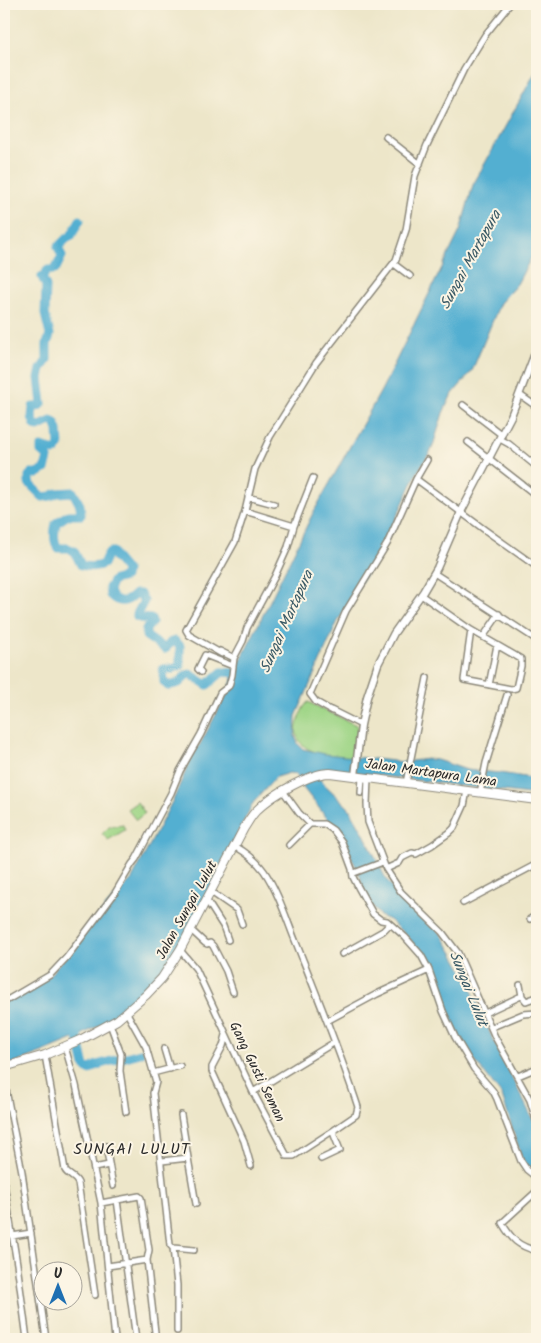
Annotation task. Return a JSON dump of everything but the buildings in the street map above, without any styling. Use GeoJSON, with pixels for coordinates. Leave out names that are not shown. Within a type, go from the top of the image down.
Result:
{"type":"FeatureCollection","features":[{"type":"Feature","properties":{"kind":"main road","name":"Jalan Martapura Lama"},"geometry":{"type":"LineString","coordinates":[[321,774],[360,776],[537,800]]}},
{"type":"Feature","properties":{"kind":"main road","name":"Jalan Sungai Lulut"},"geometry":{"type":"LineString","coordinates":[[4,1067],[65,1047],[127,1013],[162,978],[180,950],[244,828],[254,813],[283,791],[321,774]]}},
{"type":"Feature","properties":{"kind":"street"},"geometry":{"type":"LineString","coordinates":[[234,658],[220,653],[189,635],[186,630],[232,550],[245,511],[258,460],[306,377],[394,264],[402,244],[415,176],[427,145],[464,69],[485,35],[510,4]]}},
{"type":"Feature","properties":{"kind":"street"},"geometry":{"type":"LineString","coordinates":[[386,137],[420,164]]}},
{"type":"Feature","properties":{"kind":"street"},"geometry":{"type":"LineString","coordinates":[[394,264],[410,276]]}},
{"type":"Feature","properties":{"kind":"street"},"geometry":{"type":"LineString","coordinates":[[361,793],[358,755],[361,725],[368,693],[383,654],[394,633],[434,573],[461,512],[501,437],[520,395],[537,348]]}},
{"type":"Feature","properties":{"kind":"street"},"geometry":{"type":"LineString","coordinates":[[520,395],[537,407]]}},
{"type":"Feature","properties":{"kind":"street"},"geometry":{"type":"LineString","coordinates":[[463,405],[537,467]]}},
{"type":"Feature","properties":{"kind":"street"},"geometry":{"type":"LineString","coordinates":[[468,442],[537,496]]}},
{"type":"Feature","properties":{"kind":"street"},"geometry":{"type":"LineString","coordinates":[[332,711],[316,702],[310,694],[346,611],[387,544],[416,479],[428,460]]}},
{"type":"Feature","properties":{"kind":"street"},"geometry":{"type":"LineString","coordinates":[[4,1002],[50,975],[67,957],[115,893],[136,859],[171,793],[220,692],[229,686],[234,658],[288,547],[294,526],[313,478]]}},
{"type":"Feature","properties":{"kind":"street"},"geometry":{"type":"LineString","coordinates":[[416,479],[537,567]]}},
{"type":"Feature","properties":{"kind":"street"},"geometry":{"type":"LineString","coordinates":[[248,497],[274,504]]}},
{"type":"Feature","properties":{"kind":"street"},"geometry":{"type":"LineString","coordinates":[[245,511],[294,526]]}},
{"type":"Feature","properties":{"kind":"street"},"geometry":{"type":"LineString","coordinates":[[434,573],[537,640]]}},
{"type":"Feature","properties":{"kind":"street"},"geometry":{"type":"LineString","coordinates":[[421,595],[471,630],[520,659],[516,688],[489,685],[464,679],[471,630]]}},
{"type":"Feature","properties":{"kind":"street"},"geometry":{"type":"LineString","coordinates":[[484,637],[498,614]]}},
{"type":"Feature","properties":{"kind":"street"},"geometry":{"type":"LineString","coordinates":[[489,685],[497,645]]}},
{"type":"Feature","properties":{"kind":"street"},"geometry":{"type":"LineString","coordinates":[[201,672],[198,669],[205,655],[232,670]]}},
{"type":"Feature","properties":{"kind":"street"},"geometry":{"type":"LineString","coordinates":[[406,782],[427,678]]}},
{"type":"Feature","properties":{"kind":"street"},"geometry":{"type":"LineString","coordinates":[[481,792],[485,770],[507,695]]}},
{"type":"Feature","properties":{"kind":"street"},"geometry":{"type":"LineString","coordinates":[[314,702],[361,725]]}},
{"type":"Feature","properties":{"kind":"street"},"geometry":{"type":"LineString","coordinates":[[360,776],[367,804],[368,822],[382,863],[401,892],[448,939],[463,962],[496,1037],[530,1100],[537,1123]]}},
{"type":"Feature","properties":{"kind":"street"},"geometry":{"type":"LineString","coordinates":[[283,791],[299,813],[310,824]]}},
{"type":"Feature","properties":{"kind":"street"},"geometry":{"type":"LineString","coordinates":[[386,869],[398,863],[402,858],[412,853],[416,854],[432,845],[449,833],[454,828],[464,806],[467,791]]}},
{"type":"Feature","properties":{"kind":"street"},"geometry":{"type":"LineString","coordinates":[[289,844],[310,824],[324,824],[333,830],[342,842],[355,873],[358,887],[373,914],[390,924],[421,955],[429,970],[443,1011],[455,1037],[474,1069],[493,1091],[521,1161],[527,1170],[537,1178]]}},
{"type":"Feature","properties":{"kind":"street"},"geometry":{"type":"LineString","coordinates":[[236,846],[250,856],[270,880],[327,1021],[358,1110],[356,1115],[334,1130],[340,1150],[321,1159]]}},
{"type":"Feature","properties":{"kind":"street"},"geometry":{"type":"LineString","coordinates":[[355,873],[382,863]]}},
{"type":"Feature","properties":{"kind":"street"},"geometry":{"type":"LineString","coordinates":[[463,903],[537,864]]}},
{"type":"Feature","properties":{"kind":"street"},"geometry":{"type":"LineString","coordinates":[[211,892],[237,910],[242,924]]}},
{"type":"Feature","properties":{"kind":"street"},"geometry":{"type":"LineString","coordinates":[[207,901],[223,926],[228,940]]}},
{"type":"Feature","properties":{"kind":"street"},"geometry":{"type":"LineString","coordinates":[[530,919],[537,915]]}},
{"type":"Feature","properties":{"kind":"street"},"geometry":{"type":"LineString","coordinates":[[342,954],[383,931],[390,924]]}},
{"type":"Feature","properties":{"kind":"street"},"geometry":{"type":"LineString","coordinates":[[191,930],[206,944],[210,943],[213,946],[226,971],[233,992]]}},
{"type":"Feature","properties":{"kind":"street","name":"Gang Gusti Seman"},"geometry":{"type":"LineString","coordinates":[[180,950],[196,969],[254,1092],[288,1157],[294,1156],[334,1130]]}},
{"type":"Feature","properties":{"kind":"street"},"geometry":{"type":"LineString","coordinates":[[327,1021],[377,994],[429,970]]}},
{"type":"Feature","properties":{"kind":"street"},"geometry":{"type":"LineString","coordinates":[[523,985],[522,995],[526,1001],[537,997]]}},
{"type":"Feature","properties":{"kind":"street"},"geometry":{"type":"LineString","coordinates":[[485,1013],[522,995]]}},
{"type":"Feature","properties":{"kind":"street"},"geometry":{"type":"LineString","coordinates":[[127,1013],[142,1038],[156,1082],[153,1093],[170,1245],[173,1248],[177,1285],[177,1331]]}},
{"type":"Feature","properties":{"kind":"street"},"geometry":{"type":"LineString","coordinates":[[492,1026],[522,1014],[537,1013]]}},
{"type":"Feature","properties":{"kind":"street"},"geometry":{"type":"LineString","coordinates":[[110,1024],[121,1057],[120,1070],[126,1112]]}},
{"type":"Feature","properties":{"kind":"street"},"geometry":{"type":"LineString","coordinates":[[226,1034],[223,1046],[212,1069],[244,1141],[251,1166]]}},
{"type":"Feature","properties":{"kind":"street"},"geometry":{"type":"LineString","coordinates":[[254,1092],[335,1042]]}},
{"type":"Feature","properties":{"kind":"street"},"geometry":{"type":"LineString","coordinates":[[65,1047],[76,1085],[101,1203],[115,1339]]}},
{"type":"Feature","properties":{"kind":"street"},"geometry":{"type":"LineString","coordinates":[[164,1048],[170,1069]]}},
{"type":"Feature","properties":{"kind":"street"},"geometry":{"type":"LineString","coordinates":[[45,1055],[66,1170],[67,1173],[77,1179],[78,1183],[95,1295]]}},
{"type":"Feature","properties":{"kind":"street"},"geometry":{"type":"LineString","coordinates":[[153,1073],[180,1066]]}},
{"type":"Feature","properties":{"kind":"street"},"geometry":{"type":"LineString","coordinates":[[518,1076],[537,1068]]}},
{"type":"Feature","properties":{"kind":"street"},"geometry":{"type":"LineString","coordinates":[[4,1080],[22,1172],[46,1339]]}},
{"type":"Feature","properties":{"kind":"street"},"geometry":{"type":"LineString","coordinates":[[181,1115],[196,1204]]}},
{"type":"Feature","properties":{"kind":"street"},"geometry":{"type":"LineString","coordinates":[[106,1146],[113,1186]]}},
{"type":"Feature","properties":{"kind":"street"},"geometry":{"type":"LineString","coordinates":[[162,1161],[188,1158]]}},
{"type":"Feature","properties":{"kind":"street"},"geometry":{"type":"LineString","coordinates":[[94,1168],[109,1165]]}},
{"type":"Feature","properties":{"kind":"street"},"geometry":{"type":"LineString","coordinates":[[4,1184],[27,1339]]}},
{"type":"Feature","properties":{"kind":"street"},"geometry":{"type":"LineString","coordinates":[[537,1191],[502,1224],[511,1238],[518,1244],[537,1251]]}},
{"type":"Feature","properties":{"kind":"street"},"geometry":{"type":"LineString","coordinates":[[101,1203],[136,1196],[141,1198],[149,1250],[147,1260],[156,1332]]}},
{"type":"Feature","properties":{"kind":"street"},"geometry":{"type":"LineString","coordinates":[[117,1200],[136,1339]]}},
{"type":"Feature","properties":{"kind":"street"},"geometry":{"type":"LineString","coordinates":[[12,1236],[31,1233]]}},
{"type":"Feature","properties":{"kind":"street"},"geometry":{"type":"LineString","coordinates":[[173,1248],[194,1250]]}},
{"type":"Feature","properties":{"kind":"street"},"geometry":{"type":"LineString","coordinates":[[108,1266],[147,1260]]}},
{"type":"Feature","properties":{"kind":"green space"},"geometry":{"type":"Polygon","coordinates":[[[308,702],[358,726],[355,758],[313,751],[299,740],[296,731],[303,708],[308,702]]]}},
{"type":"Feature","properties":{"kind":"green space"},"geometry":{"type":"Polygon","coordinates":[[[137,802],[145,813],[136,820],[127,809],[137,802]]]}},
{"type":"Feature","properties":{"kind":"green space"},"geometry":{"type":"Polygon","coordinates":[[[123,825],[125,830],[108,840],[102,834],[109,827],[123,825]]]}},
{"type":"Feature","properties":{"kind":"water"},"geometry":{"type":"Polygon","coordinates":[[[537,69],[537,247],[517,284],[500,303],[472,371],[451,396],[443,413],[432,449],[417,473],[385,542],[337,623],[296,716],[295,736],[298,744],[303,749],[325,754],[403,762],[428,759],[437,760],[467,770],[537,779],[537,795],[325,769],[317,771],[321,781],[349,808],[385,877],[398,895],[440,932],[465,974],[491,1035],[537,1125],[537,1175],[522,1159],[502,1096],[468,1052],[455,1029],[431,966],[407,936],[389,920],[380,916],[365,896],[360,876],[347,847],[304,789],[296,774],[289,773],[276,777],[253,803],[187,933],[163,972],[149,987],[115,1018],[71,1040],[18,1062],[4,1065],[4,1003],[48,977],[108,904],[132,879],[175,796],[192,756],[226,696],[235,672],[313,513],[382,389],[460,231],[473,185],[537,69]]]}},
{"type":"Feature","properties":{"kind":"waterway"},"geometry":{"type":"LineString","coordinates":[[80,220],[71,236],[58,247],[62,256],[55,270],[48,270],[42,277],[46,286],[45,314],[50,335],[47,344],[47,360],[41,369],[39,378],[42,404],[33,407],[32,417],[35,425],[38,427],[51,421],[55,423],[58,430],[59,446],[55,451],[41,447],[41,452],[48,458],[45,469],[37,474],[32,473],[29,476],[29,483],[43,497],[57,493],[73,492],[80,505],[81,515],[68,515],[56,523],[54,536],[58,548],[68,548],[74,551],[81,565],[89,567],[103,564],[107,555],[113,552],[126,570],[125,577],[114,580],[109,588],[110,595],[117,600],[126,601],[135,594],[140,594],[144,601],[137,617],[151,619],[152,622],[146,629],[146,636],[165,649],[171,642],[175,641],[180,646],[180,666],[172,669],[163,669],[164,682],[168,686],[179,683],[186,675],[190,674],[207,685],[222,672],[239,673]]}},
{"type":"Feature","properties":{"kind":"waterway"},"geometry":{"type":"LineString","coordinates":[[77,1034],[85,1066],[89,1070],[97,1065],[140,1053]]}},
{"type":"Feature","properties":{"kind":"district","name":"SUNGAI LULUT"},"geometry":{"type":"Point","coordinates":[132,1149]}},
{"type":"Feature","properties":{"kind":"water label","name":"Sungai Martapura"},"geometry":{"type":"Point","coordinates":[471,260]}},
{"type":"Feature","properties":{"kind":"water label","name":"Sungai Martapura"},"geometry":{"type":"Point","coordinates":[287,622]}},
{"type":"Feature","properties":{"kind":"water label","name":"Sungai Lulut"},"geometry":{"type":"Point","coordinates":[468,989]}}]}
